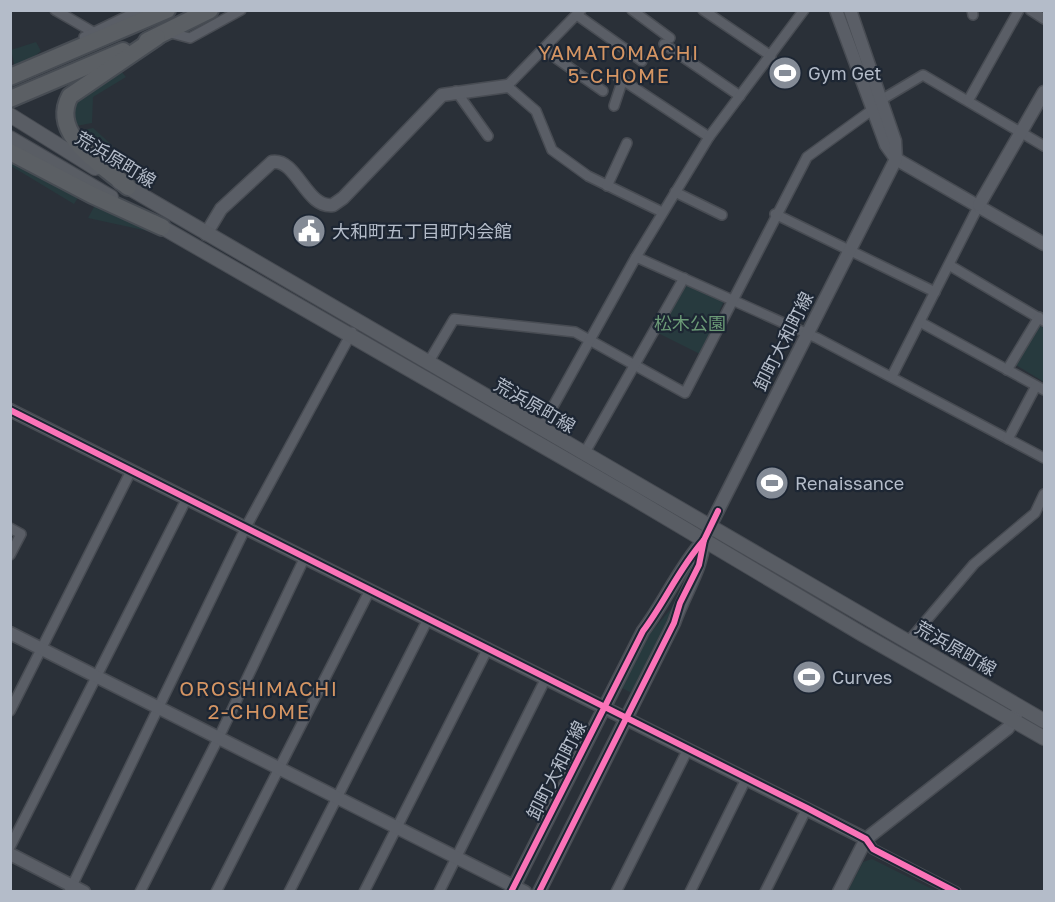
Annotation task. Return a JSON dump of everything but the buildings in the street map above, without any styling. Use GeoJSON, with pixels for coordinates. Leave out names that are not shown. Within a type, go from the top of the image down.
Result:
{"type":"FeatureCollection","features":[{"type":"Feature","properties":{"kind":"highway"},"geometry":{"type":"LineString","coordinates":[[10,76],[166,10]]}},
{"type":"Feature","properties":{"kind":"highway"},"geometry":{"type":"LineString","coordinates":[[10,99],[162,34],[210,10]]}},
{"type":"Feature","properties":{"kind":"highway"},"geometry":{"type":"LineString","coordinates":[[128,188],[72,137],[64,117],[64,107],[70,96],[162,34]]}},
{"type":"Feature","properties":{"kind":"highway"},"geometry":{"type":"LineString","coordinates":[[10,152],[92,195],[162,227]]}},
{"type":"Feature","properties":{"kind":"main road","name":"荒浜原町線"},"geometry":{"type":"LineString","coordinates":[[10,115],[206,234],[354,328],[862,634],[1017,713],[1044,721]]}},
{"type":"Feature","properties":{"kind":"main road","name":"荒浜原町線"},"geometry":{"type":"LineString","coordinates":[[10,138],[162,227],[354,328],[428,363],[710,526],[908,642],[1017,713],[1044,738]]}},
{"type":"Feature","properties":{"kind":"street"},"geometry":{"type":"LineString","coordinates":[[56,10],[93,33]]}},
{"type":"Feature","properties":{"kind":"street"},"geometry":{"type":"LineString","coordinates":[[30,69],[61,48],[140,10]]}},
{"type":"Feature","properties":{"kind":"street"},"geometry":{"type":"LineString","coordinates":[[162,34],[190,38],[241,10]]}},
{"type":"Feature","properties":{"kind":"street"},"geometry":{"type":"LineString","coordinates":[[632,10],[667,41],[740,96]]}},
{"type":"Feature","properties":{"kind":"street"},"geometry":{"type":"LineString","coordinates":[[703,10],[771,56]]}},
{"type":"Feature","properties":{"kind":"street"},"geometry":{"type":"LineString","coordinates":[[541,428],[636,257],[709,137],[804,10]]}},
{"type":"Feature","properties":{"kind":"street"},"geometry":{"type":"LineString","coordinates":[[836,10],[886,145],[896,159],[1044,244]]}},
{"type":"Feature","properties":{"kind":"street"},"geometry":{"type":"LineString","coordinates":[[850,10],[895,141],[896,159]]}},
{"type":"Feature","properties":{"kind":"street"},"geometry":{"type":"LineString","coordinates":[[968,101],[1019,10]]}},
{"type":"Feature","properties":{"kind":"street"},"geometry":{"type":"LineString","coordinates":[[1030,10],[1044,19]]}},
{"type":"Feature","properties":{"kind":"street"},"geometry":{"type":"LineString","coordinates":[[206,234],[221,209],[272,162],[285,165],[319,202],[329,206],[335,203],[442,95],[456,91],[507,86],[579,12],[642,61]]}},
{"type":"Feature","properties":{"kind":"street"},"geometry":{"type":"LineString","coordinates":[[543,49],[603,91]]}},
{"type":"Feature","properties":{"kind":"street"},"geometry":{"type":"LineString","coordinates":[[881,100],[923,75],[1044,146]]}},
{"type":"Feature","properties":{"kind":"street"},"geometry":{"type":"LineString","coordinates":[[614,106],[620,78],[709,137]]}},
{"type":"Feature","properties":{"kind":"street"},"geometry":{"type":"LineString","coordinates":[[507,86],[536,111],[552,150],[588,176],[662,212]]}},
{"type":"Feature","properties":{"kind":"street"},"geometry":{"type":"LineString","coordinates":[[456,91],[488,136]]}},
{"type":"Feature","properties":{"kind":"street"},"geometry":{"type":"LineString","coordinates":[[892,376],[979,205],[1044,92]]}},
{"type":"Feature","properties":{"kind":"street"},"geometry":{"type":"LineString","coordinates":[[428,363],[454,319],[575,332],[685,393],[775,214],[807,157],[872,110]]}},
{"type":"Feature","properties":{"kind":"street"},"geometry":{"type":"LineString","coordinates":[[607,186],[627,143]]}},
{"type":"Feature","properties":{"kind":"street","name":"卸町大和町線"},"geometry":{"type":"LineString","coordinates":[[539,891],[675,623],[680,603],[699,565],[704,540],[710,526],[896,159]]}},
{"type":"Feature","properties":{"kind":"street"},"geometry":{"type":"LineString","coordinates":[[675,192],[722,215]]}},
{"type":"Feature","properties":{"kind":"street"},"geometry":{"type":"LineString","coordinates":[[775,214],[935,292]]}},
{"type":"Feature","properties":{"kind":"street"},"geometry":{"type":"LineString","coordinates":[[636,257],[807,333],[892,376],[1044,459]]}},
{"type":"Feature","properties":{"kind":"street"},"geometry":{"type":"LineString","coordinates":[[949,265],[1042,319],[1007,370]]}},
{"type":"Feature","properties":{"kind":"street"},"geometry":{"type":"LineString","coordinates":[[584,454],[684,278]]}},
{"type":"Feature","properties":{"kind":"street"},"geometry":{"type":"LineString","coordinates":[[920,322],[1040,388],[1008,439]]}},
{"type":"Feature","properties":{"kind":"street"},"geometry":{"type":"LineString","coordinates":[[70,888],[246,527],[354,328]]}},
{"type":"Feature","properties":{"kind":"street"},"geometry":{"type":"LineString","coordinates":[[10,410],[807,808],[866,839],[873,849],[956,891]]}},
{"type":"Feature","properties":{"kind":"street"},"geometry":{"type":"LineString","coordinates":[[10,711],[131,471]]}},
{"type":"Feature","properties":{"kind":"street"},"geometry":{"type":"LineString","coordinates":[[10,847],[187,498]]}},
{"type":"Feature","properties":{"kind":"street"},"geometry":{"type":"LineString","coordinates":[[908,642],[974,564],[1035,513],[1043,498]]}},
{"type":"Feature","properties":{"kind":"street"},"geometry":{"type":"LineString","coordinates":[[10,528],[21,534],[10,555]]}},
{"type":"Feature","properties":{"kind":"street","name":"卸町大和町線"},"geometry":{"type":"LineString","coordinates":[[517,890],[643,631],[663,604],[687,559],[704,540]]}},
{"type":"Feature","properties":{"kind":"street"},"geometry":{"type":"LineString","coordinates":[[140,891],[219,737],[305,557]]}},
{"type":"Feature","properties":{"kind":"street"},"geometry":{"type":"LineString","coordinates":[[216,891],[370,590]]}},
{"type":"Feature","properties":{"kind":"street"},"geometry":{"type":"LineString","coordinates":[[289,891],[428,619]]}},
{"type":"Feature","properties":{"kind":"street"},"geometry":{"type":"LineString","coordinates":[[10,633],[456,857],[517,890]]}},
{"type":"Feature","properties":{"kind":"street"},"geometry":{"type":"LineString","coordinates":[[364,891],[488,648]]}},
{"type":"Feature","properties":{"kind":"street"},"geometry":{"type":"LineString","coordinates":[[439,891],[546,678]]}},
{"type":"Feature","properties":{"kind":"street"},"geometry":{"type":"LineString","coordinates":[[839,891],[866,839],[1008,728],[1017,713]]}},
{"type":"Feature","properties":{"kind":"street"},"geometry":{"type":"LineString","coordinates":[[616,891],[688,749]]}},
{"type":"Feature","properties":{"kind":"street"},"geometry":{"type":"LineString","coordinates":[[690,891],[746,779]]}},
{"type":"Feature","properties":{"kind":"street"},"geometry":{"type":"LineString","coordinates":[[765,891],[807,808]]}},
{"type":"Feature","properties":{"kind":"street"},"geometry":{"type":"LineString","coordinates":[[10,854],[70,888],[84,891]]}},
{"type":"Feature","properties":{"kind":"green space"},"geometry":{"type":"Polygon","coordinates":[[[36,42],[41,51],[27,62],[15,67],[11,50],[36,42]]]}},
{"type":"Feature","properties":{"kind":"green space"},"geometry":{"type":"Polygon","coordinates":[[[121,71],[126,77],[93,97],[92,123],[71,127],[71,103],[121,71]]]}},
{"type":"Feature","properties":{"kind":"green space"},"geometry":{"type":"Polygon","coordinates":[[[93,128],[113,146],[105,156],[74,132],[93,128]]]}},
{"type":"Feature","properties":{"kind":"green space"},"geometry":{"type":"Polygon","coordinates":[[[11,156],[79,196],[74,204],[11,166],[11,156]]]}},
{"type":"Feature","properties":{"kind":"green space"},"geometry":{"type":"Polygon","coordinates":[[[99,205],[150,228],[148,231],[88,218],[94,207],[99,205]]]}},
{"type":"Feature","properties":{"kind":"green space","name":"松木公園"},"geometry":{"type":"Polygon","coordinates":[[[689,284],[724,301],[700,354],[658,333],[683,287],[689,284]]]}},
{"type":"Feature","properties":{"kind":"green space"},"geometry":{"type":"Polygon","coordinates":[[[1039,325],[1044,328],[1044,382],[1016,365],[1039,325]]]}},
{"type":"Feature","properties":{"kind":"green space"},"geometry":{"type":"Polygon","coordinates":[[[670,610],[674,612],[634,694],[620,687],[642,643],[670,610]]]}},
{"type":"Feature","properties":{"kind":"green space"},"geometry":{"type":"Polygon","coordinates":[[[872,859],[936,891],[848,891],[863,862],[872,859]]]}},
{"type":"Feature","properties":{"kind":"cycle path"},"geometry":{"type":"LineString","coordinates":[[10,410],[807,808],[866,839],[873,849],[956,892]]}},
{"type":"Feature","properties":{"kind":"cycle path"},"geometry":{"type":"LineString","coordinates":[[539,892],[674,623],[680,603],[699,565],[704,540],[718,511]]}},
{"type":"Feature","properties":{"kind":"cycle path"},"geometry":{"type":"LineString","coordinates":[[511,892],[643,631],[687,562],[704,540]]}},
{"type":"Feature","properties":{"kind":"place","name":"Gym Get"},"geometry":{"type":"Point","coordinates":[785,73]}},
{"type":"Feature","properties":{"kind":"place","name":"大和町五丁目町内会館"},"geometry":{"type":"Point","coordinates":[309,231]}},
{"type":"Feature","properties":{"kind":"place","name":"Renaissance"},"geometry":{"type":"Point","coordinates":[772,483]}},
{"type":"Feature","properties":{"kind":"place","name":"Curves"},"geometry":{"type":"Point","coordinates":[809,677]}},
{"type":"Feature","properties":{"kind":"district","name":"YAMATOMACHI 5-CHOME"},"geometry":{"type":"Point","coordinates":[619,64]}},
{"type":"Feature","properties":{"kind":"district","name":"OROSHIMACHI 2-CHOME"},"geometry":{"type":"Point","coordinates":[259,700]}}]}
